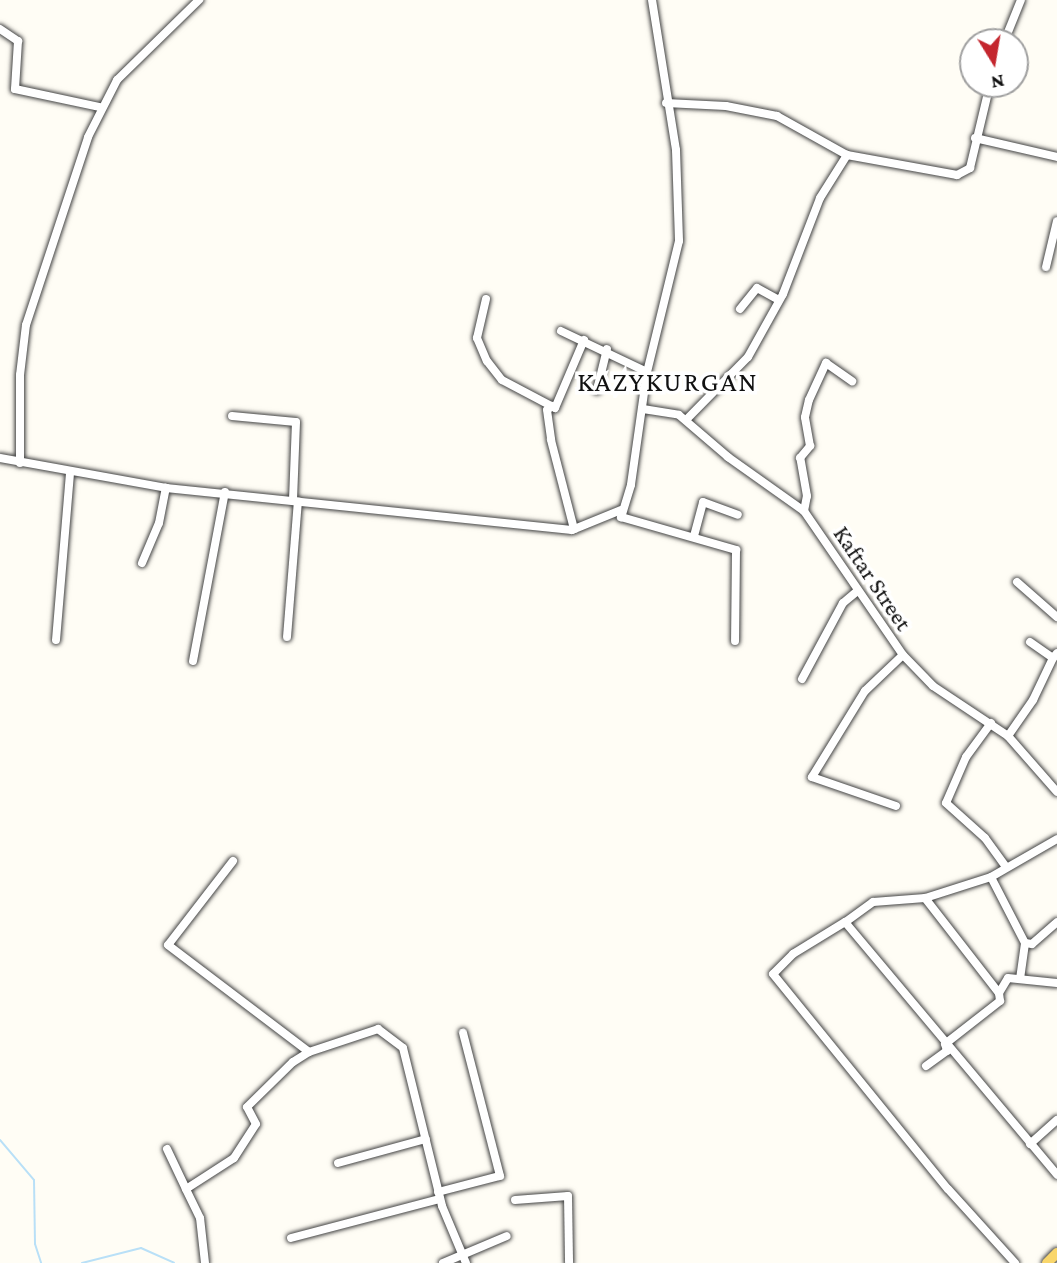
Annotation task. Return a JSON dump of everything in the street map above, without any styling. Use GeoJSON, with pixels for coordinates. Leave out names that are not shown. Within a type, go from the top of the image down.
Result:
{"type":"FeatureCollection","features":[{"type":"Feature","properties":{"kind":"main road"},"geometry":{"type":"LineString","coordinates":[[1047,1263],[1057,1253]]}},
{"type":"Feature","properties":{"kind":"street"},"geometry":{"type":"LineString","coordinates":[[20,463],[20,374],[26,325],[100,107],[117,80],[199,0]]}},
{"type":"Feature","properties":{"kind":"street"},"geometry":{"type":"LineString","coordinates":[[652,0],[666,103],[676,150],[679,241],[646,372],[631,485],[621,517],[736,550],[735,641]]}},
{"type":"Feature","properties":{"kind":"street"},"geometry":{"type":"LineString","coordinates":[[1010,28],[1021,0]]}},
{"type":"Feature","properties":{"kind":"street"},"geometry":{"type":"LineString","coordinates":[[0,29],[18,41],[15,89],[100,107]]}},
{"type":"Feature","properties":{"kind":"street"},"geometry":{"type":"LineString","coordinates":[[666,103],[726,106],[777,116],[847,155],[957,175],[970,168],[986,98]]}},
{"type":"Feature","properties":{"kind":"street"},"geometry":{"type":"LineString","coordinates":[[975,138],[1056,160]]}},
{"type":"Feature","properties":{"kind":"street"},"geometry":{"type":"LineString","coordinates":[[686,420],[748,357],[779,300],[820,198],[847,155]]}},
{"type":"Feature","properties":{"kind":"street"},"geometry":{"type":"LineString","coordinates":[[1046,267],[1057,222]]}},
{"type":"Feature","properties":{"kind":"street"},"geometry":{"type":"LineString","coordinates":[[740,309],[757,288],[779,300]]}},
{"type":"Feature","properties":{"kind":"street"},"geometry":{"type":"LineString","coordinates":[[486,299],[477,338],[486,361],[502,380],[552,406],[559,407],[584,340]]}},
{"type":"Feature","properties":{"kind":"street"},"geometry":{"type":"LineString","coordinates":[[561,331],[607,349],[646,372]]}},
{"type":"Feature","properties":{"kind":"street"},"geometry":{"type":"LineString","coordinates":[[597,390],[607,349]]}},
{"type":"Feature","properties":{"kind":"street"},"geometry":{"type":"LineString","coordinates":[[804,510],[807,496],[799,454],[810,446],[805,417],[824,365],[852,381]]}},
{"type":"Feature","properties":{"kind":"street"},"geometry":{"type":"LineString","coordinates":[[552,406],[547,410],[551,440],[574,529]]}},
{"type":"Feature","properties":{"kind":"street","name":"Kaftar Street"},"geometry":{"type":"LineString","coordinates":[[643,409],[679,415],[804,510],[856,592],[903,654],[933,686],[1008,736],[1055,787]]}},
{"type":"Feature","properties":{"kind":"street"},"geometry":{"type":"LineString","coordinates":[[232,416],[296,422],[296,501],[286,637]]}},
{"type":"Feature","properties":{"kind":"street"},"geometry":{"type":"LineString","coordinates":[[0,458],[70,473],[166,488],[574,529],[621,510]]}},
{"type":"Feature","properties":{"kind":"street"},"geometry":{"type":"LineString","coordinates":[[56,640],[70,473]]}},
{"type":"Feature","properties":{"kind":"street"},"geometry":{"type":"LineString","coordinates":[[142,563],[159,523],[166,488]]}},
{"type":"Feature","properties":{"kind":"street"},"geometry":{"type":"LineString","coordinates":[[193,662],[225,492]]}},
{"type":"Feature","properties":{"kind":"street"},"geometry":{"type":"LineString","coordinates":[[694,536],[703,502],[738,515]]}},
{"type":"Feature","properties":{"kind":"street"},"geometry":{"type":"LineString","coordinates":[[1017,582],[1057,617]]}},
{"type":"Feature","properties":{"kind":"street"},"geometry":{"type":"LineString","coordinates":[[802,679],[843,603],[856,592]]}},
{"type":"Feature","properties":{"kind":"street"},"geometry":{"type":"LineString","coordinates":[[1008,736],[1033,701],[1055,655],[1030,642]]}},
{"type":"Feature","properties":{"kind":"street"},"geometry":{"type":"LineString","coordinates":[[896,806],[812,776],[864,691],[903,654]]}},
{"type":"Feature","properties":{"kind":"street"},"geometry":{"type":"LineString","coordinates":[[991,723],[966,757],[946,803],[985,838],[1006,867]]}},
{"type":"Feature","properties":{"kind":"street"},"geometry":{"type":"LineString","coordinates":[[1015,1263],[947,1189],[773,974],[793,954],[873,902],[925,898],[990,877],[1057,839]]}},
{"type":"Feature","properties":{"kind":"street"},"geometry":{"type":"LineString","coordinates":[[233,861],[169,945],[309,1052]]}},
{"type":"Feature","properties":{"kind":"street"},"geometry":{"type":"LineString","coordinates":[[990,877],[1025,943],[1020,979]]}},
{"type":"Feature","properties":{"kind":"street"},"geometry":{"type":"LineString","coordinates":[[925,898],[999,993],[1000,1001],[945,1044]]}},
{"type":"Feature","properties":{"kind":"street"},"geometry":{"type":"LineString","coordinates":[[845,922],[1057,1175]]}},
{"type":"Feature","properties":{"kind":"street"},"geometry":{"type":"LineString","coordinates":[[1025,943],[1032,944],[1057,922]]}},
{"type":"Feature","properties":{"kind":"street"},"geometry":{"type":"LineString","coordinates":[[999,993],[1008,978],[1057,983]]}},
{"type":"Feature","properties":{"kind":"street"},"geometry":{"type":"LineString","coordinates":[[186,1189],[234,1158],[257,1124],[247,1110],[249,1104],[309,1052],[378,1029],[403,1048],[439,1195],[464,1260]]}},
{"type":"Feature","properties":{"kind":"street"},"geometry":{"type":"LineString","coordinates":[[291,1238],[500,1176],[463,1033]]}},
{"type":"Feature","properties":{"kind":"street"},"geometry":{"type":"LineString","coordinates":[[926,1066],[947,1051],[945,1044]]}},
{"type":"Feature","properties":{"kind":"street"},"geometry":{"type":"LineString","coordinates":[[1030,1144],[1057,1120]]}},
{"type":"Feature","properties":{"kind":"street"},"geometry":{"type":"LineString","coordinates":[[338,1163],[426,1139]]}},
{"type":"Feature","properties":{"kind":"street"},"geometry":{"type":"LineString","coordinates":[[167,1150],[200,1218],[205,1263]]}},
{"type":"Feature","properties":{"kind":"street"},"geometry":{"type":"LineString","coordinates":[[515,1200],[568,1196],[569,1263]]}},
{"type":"Feature","properties":{"kind":"street"},"geometry":{"type":"LineString","coordinates":[[443,1263],[464,1260],[507,1236]]}},
{"type":"Feature","properties":{"kind":"waterway"},"geometry":{"type":"LineString","coordinates":[[0,1140],[34,1180],[35,1244],[41,1263]]}},
{"type":"Feature","properties":{"kind":"waterway"},"geometry":{"type":"LineString","coordinates":[[82,1263],[141,1248],[174,1263]]}},
{"type":"Feature","properties":{"kind":"district","name":"KAZYKURGAN"},"geometry":{"type":"Point","coordinates":[668,382]}}]}
